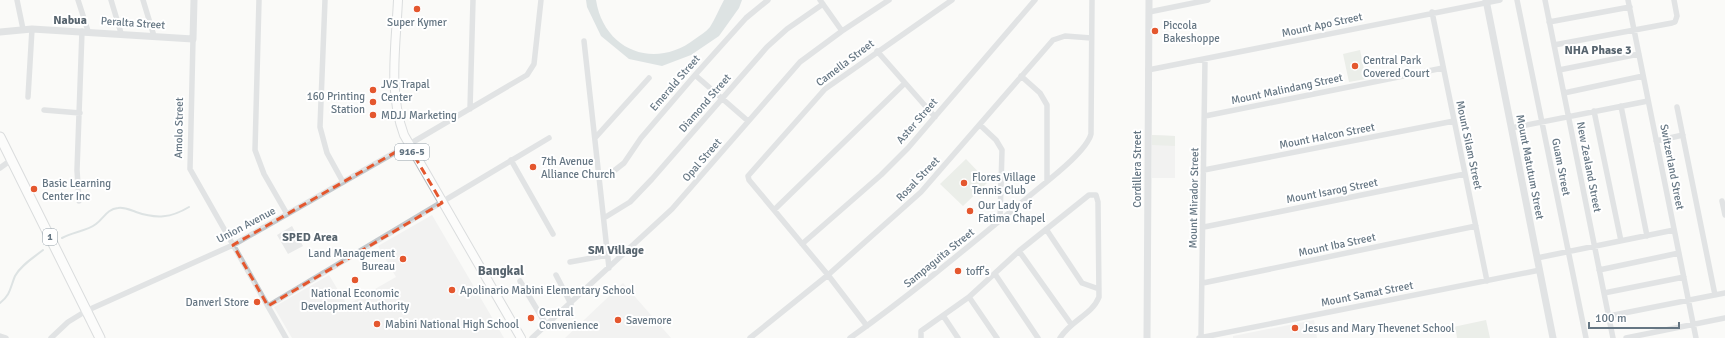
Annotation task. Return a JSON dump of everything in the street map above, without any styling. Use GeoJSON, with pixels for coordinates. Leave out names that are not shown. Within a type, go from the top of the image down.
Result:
{"type":"FeatureCollection","features":[{"type":"Feature","properties":{"kind":"highway","name":"1"},"geometry":{"type":"LineString","coordinates":[[0,136],[100,338]]}},
{"type":"Feature","properties":{"kind":"main road","name":"916-5"},"geometry":{"type":"LineString","coordinates":[[398,0],[395,103],[400,124],[408,145],[521,338]]}},
{"type":"Feature","properties":{"kind":"street"},"geometry":{"type":"LineString","coordinates":[[17,0],[23,29]]}},
{"type":"Feature","properties":{"kind":"street"},"geometry":{"type":"LineString","coordinates":[[78,0],[85,31],[77,170],[79,201]]}},
{"type":"Feature","properties":{"kind":"street"},"geometry":{"type":"LineString","coordinates":[[111,0],[121,33]]}},
{"type":"Feature","properties":{"kind":"street"},"geometry":{"type":"LineString","coordinates":[[143,0],[154,36]]}},
{"type":"Feature","properties":{"kind":"street","name":"Amolo Street"},"geometry":{"type":"LineString","coordinates":[[194,0],[190,170],[286,338]]}},
{"type":"Feature","properties":{"kind":"street"},"geometry":{"type":"LineString","coordinates":[[259,0],[255,150],[264,174],[287,214]]}},
{"type":"Feature","properties":{"kind":"street"},"geometry":{"type":"LineString","coordinates":[[325,0],[320,127],[326,153],[344,182]]}},
{"type":"Feature","properties":{"kind":"street"},"geometry":{"type":"LineString","coordinates":[[470,109],[472,0]]}},
{"type":"Feature","properties":{"kind":"street","name":"Union Avenue"},"geometry":{"type":"LineString","coordinates":[[51,338],[68,322],[86,311],[233,245],[527,75],[534,64],[541,0]]}},
{"type":"Feature","properties":{"kind":"street","name":"Emerald Street"},"geometry":{"type":"LineString","coordinates":[[599,176],[610,174],[624,163],[641,138],[695,75],[746,18],[768,0]]}},
{"type":"Feature","properties":{"kind":"street","name":"Opal Street"},"geometry":{"type":"LineString","coordinates":[[532,338],[547,326],[682,199],[800,62],[842,31],[889,0]]}},
{"type":"Feature","properties":{"kind":"street","name":"Camella Street"},"geometry":{"type":"LineString","coordinates":[[774,210],[749,180],[748,176],[825,89],[877,51],[952,0]]}},
{"type":"Feature","properties":{"kind":"street","name":"Aster Street"},"geometry":{"type":"LineString","coordinates":[[802,244],[881,174],[935,117],[1035,0]]}},
{"type":"Feature","properties":{"kind":"street"},"geometry":{"type":"LineString","coordinates":[[1091,38],[1092,0]]}},
{"type":"Feature","properties":{"kind":"street","name":"Cordillera Street"},"geometry":{"type":"LineString","coordinates":[[1147,338],[1149,0]]}},
{"type":"Feature","properties":{"kind":"street"},"geometry":{"type":"LineString","coordinates":[[1149,12],[1207,0]]}},
{"type":"Feature","properties":{"kind":"street","name":"Mount Apo Street"},"geometry":{"type":"LineString","coordinates":[[1148,70],[1486,1],[1500,0]]}},
{"type":"Feature","properties":{"kind":"street","name":"Guam Street"},"geometry":{"type":"LineString","coordinates":[[1517,0],[1586,338]]}},
{"type":"Feature","properties":{"kind":"street","name":"New Zealand Street"},"geometry":{"type":"LineString","coordinates":[[1545,0],[1613,338]]}},
{"type":"Feature","properties":{"kind":"street","name":"Switzerland Street"},"geometry":{"type":"LineString","coordinates":[[1628,0],[1696,338]]}},
{"type":"Feature","properties":{"kind":"street"},"geometry":{"type":"LineString","coordinates":[[1554,45],[1675,22],[1677,16],[1674,0]]}},
{"type":"Feature","properties":{"kind":"street","name":"Mount Matutum Street"},"geometry":{"type":"LineString","coordinates":[[1486,1],[1553,338]]}},
{"type":"Feature","properties":{"kind":"street"},"geometry":{"type":"LineString","coordinates":[[822,2],[842,31]]}},
{"type":"Feature","properties":{"kind":"street","name":"Diamond Street"},"geometry":{"type":"LineString","coordinates":[[604,218],[639,193],[776,37],[822,2]]}},
{"type":"Feature","properties":{"kind":"street"},"geometry":{"type":"LineString","coordinates":[[1550,22],[1630,7]]}},
{"type":"Feature","properties":{"kind":"street","name":"Mount Silam Street"},"geometry":{"type":"LineString","coordinates":[[1432,12],[1487,281]]}},
{"type":"Feature","properties":{"kind":"street"},"geometry":{"type":"LineString","coordinates":[[28,97],[32,28]]}},
{"type":"Feature","properties":{"kind":"street","name":"Peralta Street"},"geometry":{"type":"LineString","coordinates":[[0,32],[32,28],[193,39]]}},
{"type":"Feature","properties":{"kind":"street","name":"Rosal Street"},"geometry":{"type":"LineString","coordinates":[[750,338],[828,275],[922,192],[980,126],[1050,42],[1065,36],[1091,38]]}},
{"type":"Feature","properties":{"kind":"street","name":"Sampaguita Street"},"geometry":{"type":"LineString","coordinates":[[850,338],[916,290],[1047,181],[1082,149],[1089,139],[1091,127],[1091,38]]}},
{"type":"Feature","properties":{"kind":"street"},"geometry":{"type":"LineString","coordinates":[[584,41],[609,268]]}},
{"type":"Feature","properties":{"kind":"street"},"geometry":{"type":"LineString","coordinates":[[877,51],[935,117]]}},
{"type":"Feature","properties":{"kind":"street"},"geometry":{"type":"LineString","coordinates":[[1559,70],[1639,54]]}},
{"type":"Feature","properties":{"kind":"street","name":"Mount Mirador Street"},"geometry":{"type":"LineString","coordinates":[[1200,338],[1203,283],[1205,59]]}},
{"type":"Feature","properties":{"kind":"street","name":"Mount Malindang Street"},"geometry":{"type":"LineString","coordinates":[[1205,116],[1443,68]]}},
{"type":"Feature","properties":{"kind":"street"},"geometry":{"type":"LineString","coordinates":[[695,75],[748,121]]}},
{"type":"Feature","properties":{"kind":"street"},"geometry":{"type":"LineString","coordinates":[[1021,76],[1040,93],[1047,105],[1047,181]]}},
{"type":"Feature","properties":{"kind":"street"},"geometry":{"type":"LineString","coordinates":[[1564,93],[1643,76]]}},
{"type":"Feature","properties":{"kind":"street"},"geometry":{"type":"LineString","coordinates":[[595,138],[649,78]]}},
{"type":"Feature","properties":{"kind":"street"},"geometry":{"type":"LineString","coordinates":[[867,326],[828,275],[774,210],[905,83]]}},
{"type":"Feature","properties":{"kind":"street"},"geometry":{"type":"LineString","coordinates":[[1511,128],[1648,101]]}},
{"type":"Feature","properties":{"kind":"street"},"geometry":{"type":"LineString","coordinates":[[1621,106],[1647,236]]}},
{"type":"Feature","properties":{"kind":"street"},"geometry":{"type":"LineString","coordinates":[[1677,107],[1716,295]]}},
{"type":"Feature","properties":{"kind":"street"},"geometry":{"type":"LineString","coordinates":[[44,110],[80,113]]}},
{"type":"Feature","properties":{"kind":"street"},"geometry":{"type":"LineString","coordinates":[[1594,111],[1620,241]]}},
{"type":"Feature","properties":{"kind":"street","name":"Mount Halcon Street"},"geometry":{"type":"LineString","coordinates":[[1204,170],[1454,121]]}},
{"type":"Feature","properties":{"kind":"street"},"geometry":{"type":"LineString","coordinates":[[980,126],[996,140],[1002,150],[1000,220]]}},
{"type":"Feature","properties":{"kind":"street"},"geometry":{"type":"LineString","coordinates":[[1656,141],[1683,135]]}},
{"type":"Feature","properties":{"kind":"street"},"geometry":{"type":"LineString","coordinates":[[268,306],[550,138]]}},
{"type":"Feature","properties":{"kind":"street"},"geometry":{"type":"LineString","coordinates":[[0,168],[12,160]]}},
{"type":"Feature","properties":{"kind":"street"},"geometry":{"type":"LineString","coordinates":[[511,160],[553,234]]}},
{"type":"Feature","properties":{"kind":"street","name":"Mount Isarog Street"},"geometry":{"type":"LineString","coordinates":[[1204,227],[1465,174]]}},
{"type":"Feature","properties":{"kind":"street"},"geometry":{"type":"LineString","coordinates":[[920,336],[969,297],[1019,251],[1046,229],[1089,195],[1096,195],[1098,202],[1099,289],[1096,304],[1092,310],[1071,324],[1060,338]]}},
{"type":"Feature","properties":{"kind":"street"},"geometry":{"type":"LineString","coordinates":[[1722,201],[1725,215]]}},
{"type":"Feature","properties":{"kind":"street","name":"Mount Iba Street"},"geometry":{"type":"LineString","coordinates":[[1203,283],[1476,226]]}},
{"type":"Feature","properties":{"kind":"street"},"geometry":{"type":"LineString","coordinates":[[1046,229],[1079,280],[1090,287],[1099,289]]}},
{"type":"Feature","properties":{"kind":"street"},"geometry":{"type":"LineString","coordinates":[[1537,258],[1674,230]]}},
{"type":"Feature","properties":{"kind":"street"},"geometry":{"type":"LineString","coordinates":[[1019,251],[1071,324]]}},
{"type":"Feature","properties":{"kind":"street"},"geometry":{"type":"LineString","coordinates":[[1600,270],[1679,253]]}},
{"type":"Feature","properties":{"kind":"street"},"geometry":{"type":"LineString","coordinates":[[570,262],[608,255]]}},
{"type":"Feature","properties":{"kind":"street","name":"Mount Samat Street"},"geometry":{"type":"LineString","coordinates":[[1200,338],[1540,270]]}},
{"type":"Feature","properties":{"kind":"street"},"geometry":{"type":"LineString","coordinates":[[995,274],[1038,338]]}},
{"type":"Feature","properties":{"kind":"street"},"geometry":{"type":"LineString","coordinates":[[556,275],[570,304]]}},
{"type":"Feature","properties":{"kind":"street"},"geometry":{"type":"LineString","coordinates":[[1604,293],[1684,277]]}},
{"type":"Feature","properties":{"kind":"street"},"geometry":{"type":"LineString","coordinates":[[520,281],[547,326]]}},
{"type":"Feature","properties":{"kind":"street"},"geometry":{"type":"LineString","coordinates":[[1609,316],[1725,293]]}},
{"type":"Feature","properties":{"kind":"street"},"geometry":{"type":"LineString","coordinates":[[969,297],[997,338]]}},
{"type":"Feature","properties":{"kind":"street"},"geometry":{"type":"LineString","coordinates":[[944,316],[958,338]]}},
{"type":"Feature","properties":{"kind":"street"},"geometry":{"type":"LineString","coordinates":[[1626,338],[1725,318]]}},
{"type":"Feature","properties":{"kind":"street"},"geometry":{"type":"LineString","coordinates":[[0,336],[6,338]]}},
{"type":"Feature","properties":{"kind":"highlighted area"},"geometry":{"type":"Polygon","coordinates":[[[408,145],[442,203],[268,306],[233,245],[408,145]]]}},
{"type":"Feature","properties":{"kind":"shaded area"},"geometry":{"type":"Polygon","coordinates":[[[586,0],[596,0],[601,18],[609,32],[620,43],[634,50],[648,54],[664,53],[680,48],[705,32],[710,27],[724,0],[742,0],[739,8],[719,36],[691,55],[662,66],[629,59],[601,36],[587,7],[586,0]]]}},
{"type":"Feature","properties":{"kind":"shaded area","name":"Central Park Covered Court"},"geometry":{"type":"Polygon","coordinates":[[[1360,50],[1366,79],[1349,82],[1343,54],[1360,50]]]}},
{"type":"Feature","properties":{"kind":"shaded area"},"geometry":{"type":"Polygon","coordinates":[[[1152,135],[1175,136],[1175,178],[1152,178],[1152,135]]]}},
{"type":"Feature","properties":{"kind":"shaded area"},"geometry":{"type":"Polygon","coordinates":[[[1152,135],[1175,136],[1175,146],[1152,145],[1152,135]]]}},
{"type":"Feature","properties":{"kind":"shaded area","name":"Flores Village Tennis Club"},"geometry":{"type":"Polygon","coordinates":[[[966,159],[988,182],[963,206],[940,184],[966,159]]]}},
{"type":"Feature","properties":{"kind":"shaded area"},"geometry":{"type":"Polygon","coordinates":[[[432,215],[504,338],[292,338],[274,307],[329,275],[347,305],[396,277],[378,246],[432,215]]]}},
{"type":"Feature","properties":{"kind":"shaded area"},"geometry":{"type":"Polygon","coordinates":[[[292,226],[303,246],[288,254],[277,235],[292,226]]]}},
{"type":"Feature","properties":{"kind":"shaded area"},"geometry":{"type":"Polygon","coordinates":[[[623,283],[671,338],[565,338],[623,283]]]}},
{"type":"Feature","properties":{"kind":"shaded area","name":"Jesus and Mary Thevenet School"},"geometry":{"type":"Polygon","coordinates":[[[1314,320],[1317,338],[1233,338],[1233,336],[1314,320]]]}},
{"type":"Feature","properties":{"kind":"shaded area"},"geometry":{"type":"Polygon","coordinates":[[[1486,320],[1490,338],[1457,338],[1456,331],[1440,333],[1439,330],[1486,320]]]}},
{"type":"Feature","properties":{"kind":"waterway"},"geometry":{"type":"LineString","coordinates":[[62,238],[92,226],[99,222],[108,212],[118,208],[123,208],[150,216],[163,216],[182,211],[189,207]]}},
{"type":"Feature","properties":{"kind":"waterway"},"geometry":{"type":"LineString","coordinates":[[0,303],[10,291],[15,276],[20,268],[43,250]]}},
{"type":"Feature","properties":{"kind":"place","name":"Super Kymer"},"geometry":{"type":"Point","coordinates":[417,9]}},
{"type":"Feature","properties":{"kind":"place","name":"Piccola Bakeshoppe"},"geometry":{"type":"Point","coordinates":[1155,31]}},
{"type":"Feature","properties":{"kind":"place","name":"Central Park Covered Court"},"geometry":{"type":"Point","coordinates":[1355,66]}},
{"type":"Feature","properties":{"kind":"place","name":"JVS Trapal Center"},"geometry":{"type":"Point","coordinates":[373,90]}},
{"type":"Feature","properties":{"kind":"place","name":"160 Printing Station"},"geometry":{"type":"Point","coordinates":[373,102]}},
{"type":"Feature","properties":{"kind":"place","name":"MDJJ Marketing"},"geometry":{"type":"Point","coordinates":[373,115]}},
{"type":"Feature","properties":{"kind":"place","name":"7th Avenue Alliance Church"},"geometry":{"type":"Point","coordinates":[533,167]}},
{"type":"Feature","properties":{"kind":"place","name":"Flores Village Tennis Club"},"geometry":{"type":"Point","coordinates":[964,183]}},
{"type":"Feature","properties":{"kind":"place","name":"Basic Learning Center Inc"},"geometry":{"type":"Point","coordinates":[34,189]}},
{"type":"Feature","properties":{"kind":"place","name":"Our Lady of Fatima Chapel"},"geometry":{"type":"Point","coordinates":[970,211]}},
{"type":"Feature","properties":{"kind":"place","name":"Land Management Bureau"},"geometry":{"type":"Point","coordinates":[403,259]}},
{"type":"Feature","properties":{"kind":"place","name":"toff's"},"geometry":{"type":"Point","coordinates":[958,271]}},
{"type":"Feature","properties":{"kind":"place","name":"National Economic Development Authority"},"geometry":{"type":"Point","coordinates":[355,280]}},
{"type":"Feature","properties":{"kind":"place","name":"Apolinario Mabini Elementary School"},"geometry":{"type":"Point","coordinates":[452,290]}},
{"type":"Feature","properties":{"kind":"place","name":"Danverl Store"},"geometry":{"type":"Point","coordinates":[257,302]}},
{"type":"Feature","properties":{"kind":"place","name":"Central Convenience"},"geometry":{"type":"Point","coordinates":[531,318]}},
{"type":"Feature","properties":{"kind":"place","name":"Savemore"},"geometry":{"type":"Point","coordinates":[618,320]}},
{"type":"Feature","properties":{"kind":"place","name":"Mabini National High School"},"geometry":{"type":"Point","coordinates":[377,324]}},
{"type":"Feature","properties":{"kind":"place","name":"Jesus and Mary Thevenet School"},"geometry":{"type":"Point","coordinates":[1295,328]}},
{"type":"Feature","properties":{"kind":"district","name":"Nabua"},"geometry":{"type":"Point","coordinates":[70,20]}},
{"type":"Feature","properties":{"kind":"district","name":"NHA Phase 3"},"geometry":{"type":"Point","coordinates":[1598,50]}},
{"type":"Feature","properties":{"kind":"district","name":"SPED Area"},"geometry":{"type":"Point","coordinates":[310,237]}},
{"type":"Feature","properties":{"kind":"district","name":"SM Village"},"geometry":{"type":"Point","coordinates":[616,250]}},
{"type":"Feature","properties":{"kind":"district","name":"Bangkal"},"geometry":{"type":"Point","coordinates":[501,271]}}]}
